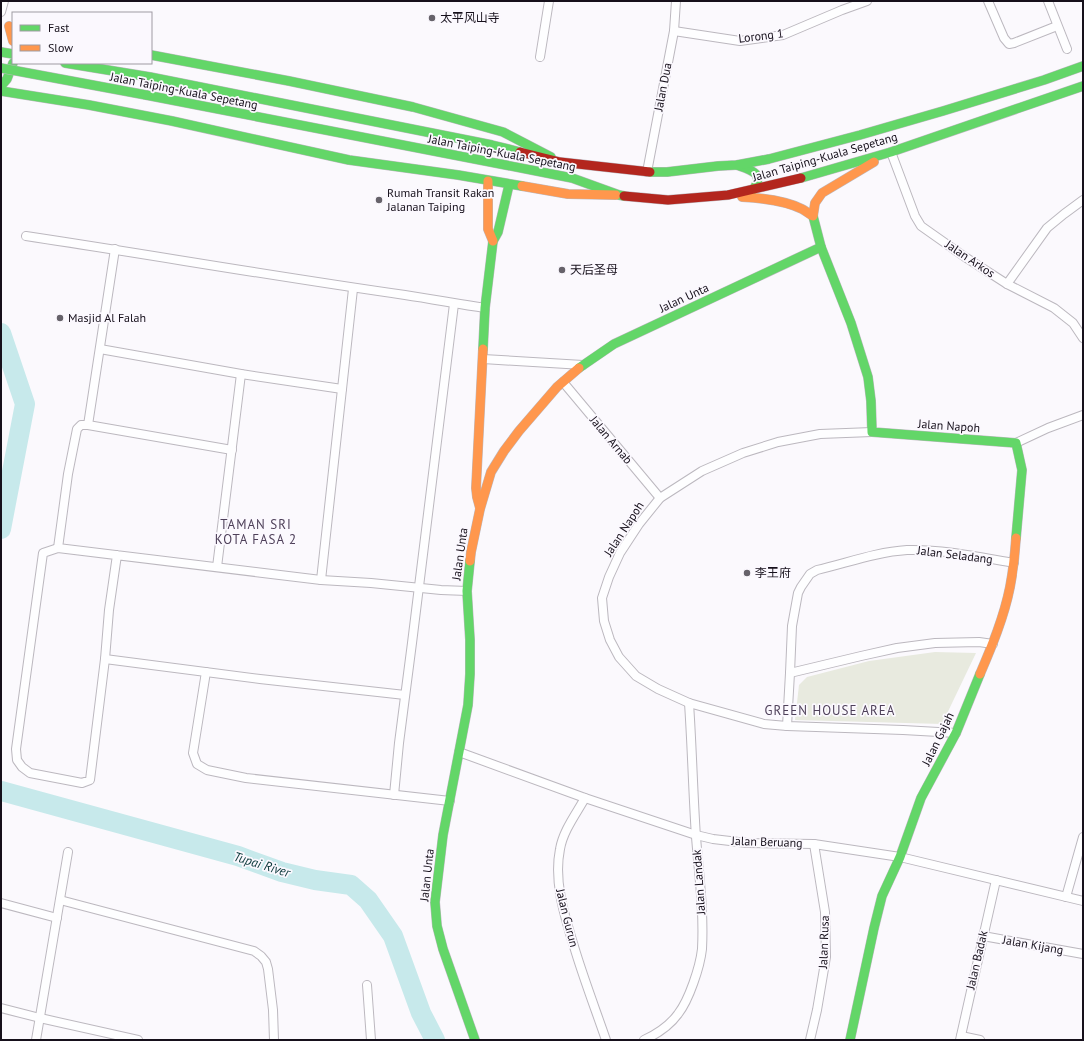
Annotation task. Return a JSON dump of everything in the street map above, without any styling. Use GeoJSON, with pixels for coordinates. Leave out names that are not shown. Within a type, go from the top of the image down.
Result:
{"type":"FeatureCollection","features":[{"type":"Feature","properties":{"kind":"main road"},"geometry":{"type":"LineString","coordinates":[[8,26],[12,38]]}},
{"type":"Feature","properties":{"kind":"main road"},"geometry":{"type":"LineString","coordinates":[[1,52],[12,54]]}},
{"type":"Feature","properties":{"kind":"main road"},"geometry":{"type":"LineString","coordinates":[[152,55],[289,81],[413,107],[503,132],[560,162]]}},
{"type":"Feature","properties":{"kind":"main road"},"geometry":{"type":"LineString","coordinates":[[1,86],[7,79],[13,64]]}},
{"type":"Feature","properties":{"kind":"main road","name":"Jalan Taiping-Kuala Sepetang"},"geometry":{"type":"LineString","coordinates":[[71,64],[150,77],[492,145],[560,162],[647,172],[666,172],[737,165],[769,159],[860,135],[1044,80],[1083,66]]}},
{"type":"Feature","properties":{"kind":"main road","name":"Jalan Taiping-Kuala Sepetang"},"geometry":{"type":"LineString","coordinates":[[1,68],[572,178],[619,195],[668,200],[728,195],[814,175],[891,152],[1083,86]]}},
{"type":"Feature","properties":{"kind":"main road"},"geometry":{"type":"LineString","coordinates":[[1,91],[89,105],[172,121],[349,160],[451,174],[568,194],[619,195]]}},
{"type":"Feature","properties":{"kind":"main road"},"geometry":{"type":"LineString","coordinates":[[872,432],[871,401],[868,377],[851,324],[821,247],[812,216],[815,203],[822,193],[891,152]]}},
{"type":"Feature","properties":{"kind":"main road"},"geometry":{"type":"LineString","coordinates":[[737,165],[752,171],[758,177],[759,180],[753,190]]}},
{"type":"Feature","properties":{"kind":"main road"},"geometry":{"type":"LineString","coordinates":[[488,181],[488,229],[493,241]]}},
{"type":"Feature","properties":{"kind":"main road"},"geometry":{"type":"LineString","coordinates":[[480,509],[476,488],[485,308],[493,241],[498,232],[509,185]]}},
{"type":"Feature","properties":{"kind":"main road"},"geometry":{"type":"LineString","coordinates":[[728,195],[759,198],[792,205],[803,209],[812,216]]}},
{"type":"Feature","properties":{"kind":"main road","name":"Jalan Unta"},"geometry":{"type":"LineString","coordinates":[[475,1040],[443,949],[437,926],[435,902],[437,880],[450,801],[468,705],[470,640],[467,591],[471,552],[480,509],[491,472],[519,431],[563,382],[582,365],[614,344],[821,247]]}},
{"type":"Feature","properties":{"kind":"main road","name":"Jalan Napoh"},"geometry":{"type":"LineString","coordinates":[[872,432],[1016,443]]}},
{"type":"Feature","properties":{"kind":"main road"},"geometry":{"type":"LineString","coordinates":[[479,435],[491,472]]}},
{"type":"Feature","properties":{"kind":"main road","name":"Jalan Gajah"},"geometry":{"type":"LineString","coordinates":[[850,1040],[882,896],[900,857],[921,798],[956,733],[993,644],[1005,607],[1014,563],[1022,470],[1016,443]]}},
{"type":"Feature","properties":{"kind":"street"},"geometry":{"type":"LineString","coordinates":[[1,12],[4,1]]}},
{"type":"Feature","properties":{"kind":"street"},"geometry":{"type":"LineString","coordinates":[[540,57],[550,1]]}},
{"type":"Feature","properties":{"kind":"street","name":"Jalan Dua"},"geometry":{"type":"LineString","coordinates":[[647,172],[674,31],[676,1]]}},
{"type":"Feature","properties":{"kind":"street","name":"Lorong 1"},"geometry":{"type":"LineString","coordinates":[[674,31],[740,41],[783,35],[867,1]]}},
{"type":"Feature","properties":{"kind":"street"},"geometry":{"type":"LineString","coordinates":[[988,1],[1008,44],[1057,26]]}},
{"type":"Feature","properties":{"kind":"street"},"geometry":{"type":"LineString","coordinates":[[1048,1],[1067,49]]}},
{"type":"Feature","properties":{"kind":"street","name":"Jalan Arkos"},"geometry":{"type":"LineString","coordinates":[[891,152],[914,216],[921,226],[1007,284],[1054,308],[1073,323],[1083,338]]}},
{"type":"Feature","properties":{"kind":"street"},"geometry":{"type":"LineString","coordinates":[[1007,284],[1047,228],[1083,200]]}},
{"type":"Feature","properties":{"kind":"street"},"geometry":{"type":"LineString","coordinates":[[26,236],[485,308]]}},
{"type":"Feature","properties":{"kind":"street"},"geometry":{"type":"LineString","coordinates":[[88,425],[115,249]]}},
{"type":"Feature","properties":{"kind":"street"},"geometry":{"type":"LineString","coordinates":[[321,580],[353,288]]}},
{"type":"Feature","properties":{"kind":"street"},"geometry":{"type":"LineString","coordinates":[[394,795],[418,587],[454,304]]}},
{"type":"Feature","properties":{"kind":"street"},"geometry":{"type":"LineString","coordinates":[[100,349],[241,374],[342,389]]}},
{"type":"Feature","properties":{"kind":"street"},"geometry":{"type":"LineString","coordinates":[[483,359],[582,365]]}},
{"type":"Feature","properties":{"kind":"street"},"geometry":{"type":"LineString","coordinates":[[217,567],[241,374]]}},
{"type":"Feature","properties":{"kind":"street","name":"Jalan Arnab"},"geometry":{"type":"LineString","coordinates":[[563,382],[660,498]]}},
{"type":"Feature","properties":{"kind":"street","name":"Jalan Napoh"},"geometry":{"type":"LineString","coordinates":[[1016,443],[1048,428],[1083,415]]}},
{"type":"Feature","properties":{"kind":"street"},"geometry":{"type":"LineString","coordinates":[[58,548],[68,474],[77,429],[81,425],[232,450]]}},
{"type":"Feature","properties":{"kind":"street","name":"Jalan Napoh"},"geometry":{"type":"LineString","coordinates":[[872,432],[820,434],[778,442],[743,453],[702,471],[660,498],[639,524],[620,553],[609,577],[602,598],[604,621],[610,640],[619,657],[636,676],[658,689],[689,703],[764,724],[956,733]]}},
{"type":"Feature","properties":{"kind":"street"},"geometry":{"type":"LineString","coordinates":[[117,555],[109,610],[105,659],[90,780],[82,783],[30,773],[22,767],[18,760],[16,749],[43,553],[58,548],[117,555],[217,567],[270,575],[467,591]]}},
{"type":"Feature","properties":{"kind":"street","name":"Jalan Seladang"},"geometry":{"type":"LineString","coordinates":[[787,726],[792,626],[798,594],[805,580],[810,574],[817,570],[867,556],[905,550],[946,552],[1014,563]]}},
{"type":"Feature","properties":{"kind":"street"},"geometry":{"type":"LineString","coordinates":[[790,673],[898,648],[934,643],[979,642],[993,644]]}},
{"type":"Feature","properties":{"kind":"street"},"geometry":{"type":"LineString","coordinates":[[105,659],[260,679],[405,694]]}},
{"type":"Feature","properties":{"kind":"street"},"geometry":{"type":"LineString","coordinates":[[206,672],[193,753],[197,764],[207,770],[246,778],[450,801]]}},
{"type":"Feature","properties":{"kind":"street","name":"Jalan Landak"},"geometry":{"type":"LineString","coordinates":[[644,1040],[669,1025],[679,1014],[698,970],[702,950],[702,917],[689,703]]}},
{"type":"Feature","properties":{"kind":"street","name":"Jalan Beruang"},"geometry":{"type":"LineString","coordinates":[[460,752],[585,798],[696,835],[713,839],[747,843],[814,844],[900,857],[1083,901]]}},
{"type":"Feature","properties":{"kind":"street","name":"Jalan Gurun"},"geometry":{"type":"LineString","coordinates":[[585,798],[568,827],[560,847],[557,866],[559,886],[566,921],[606,1040]]}},
{"type":"Feature","properties":{"kind":"street"},"geometry":{"type":"LineString","coordinates":[[1066,897],[1083,837]]}},
{"type":"Feature","properties":{"kind":"street","name":"Jalan Rusa"},"geometry":{"type":"LineString","coordinates":[[810,1040],[826,957],[826,912],[814,844]]}},
{"type":"Feature","properties":{"kind":"street"},"geometry":{"type":"LineString","coordinates":[[36,1040],[68,852]]}},
{"type":"Feature","properties":{"kind":"street","name":"Jalan Badak"},"geometry":{"type":"LineString","coordinates":[[960,1038],[996,880]]}},
{"type":"Feature","properties":{"kind":"street"},"geometry":{"type":"LineString","coordinates":[[60,900],[254,951],[266,962],[268,969],[273,1010],[274,1040]]}},
{"type":"Feature","properties":{"kind":"street"},"geometry":{"type":"LineString","coordinates":[[1,903],[57,918]]}},
{"type":"Feature","properties":{"kind":"street","name":"Jalan Kijang"},"geometry":{"type":"LineString","coordinates":[[983,936],[1083,954]]}},
{"type":"Feature","properties":{"kind":"street"},"geometry":{"type":"LineString","coordinates":[[367,985],[371,1040]]}},
{"type":"Feature","properties":{"kind":"street"},"geometry":{"type":"LineString","coordinates":[[1,1008],[138,1040]]}},
{"type":"Feature","properties":{"kind":"street"},"geometry":{"type":"LineString","coordinates":[[960,1038],[980,1040]]}},
{"type":"Feature","properties":{"kind":"shaded area"},"geometry":{"type":"Polygon","coordinates":[[[935,652],[976,653],[942,724],[795,720],[799,685],[807,677],[869,661],[935,652]]]}},
{"type":"Feature","properties":{"kind":"waterway","name":"Tupai River"},"geometry":{"type":"LineString","coordinates":[[1,333],[25,404],[1,529]]}},
{"type":"Feature","properties":{"kind":"waterway","name":"Tupai River"},"geometry":{"type":"LineString","coordinates":[[1,791],[238,856],[282,872],[315,880],[351,885],[368,900],[393,936],[421,1013],[435,1040]]}},
{"type":"Feature","properties":{"kind":"traffic: fast"},"geometry":{"type":"LineString","coordinates":[[1,52],[12,54]]}},
{"type":"Feature","properties":{"kind":"traffic: fast"},"geometry":{"type":"LineString","coordinates":[[152,55],[289,81],[413,107],[503,132],[551,157]]}},
{"type":"Feature","properties":{"kind":"traffic: fast"},"geometry":{"type":"LineString","coordinates":[[1,86],[7,79],[13,64]]}},
{"type":"Feature","properties":{"kind":"traffic: fast"},"geometry":{"type":"LineString","coordinates":[[71,64],[150,77],[492,145],[520,152]]}},
{"type":"Feature","properties":{"kind":"traffic: fast"},"geometry":{"type":"LineString","coordinates":[[650,172],[667,172],[737,165],[769,159],[943,111],[1044,80],[1083,66]]}},
{"type":"Feature","properties":{"kind":"traffic: fast"},"geometry":{"type":"LineString","coordinates":[[1,68],[146,95]]}},
{"type":"Feature","properties":{"kind":"traffic: fast"},"geometry":{"type":"LineString","coordinates":[[801,178],[891,152],[1083,86]]}},
{"type":"Feature","properties":{"kind":"traffic: fast"},"geometry":{"type":"LineString","coordinates":[[1,91],[89,105],[172,121],[349,160],[458,175],[522,186]]}},
{"type":"Feature","properties":{"kind":"traffic: fast"},"geometry":{"type":"LineString","coordinates":[[146,95],[572,178],[624,196]]}},
{"type":"Feature","properties":{"kind":"traffic: fast"},"geometry":{"type":"LineString","coordinates":[[737,165],[755,173],[757,176],[758,180],[753,190]]}},
{"type":"Feature","properties":{"kind":"traffic: fast"},"geometry":{"type":"LineString","coordinates":[[483,349],[485,308],[493,241],[498,232],[509,185]]}},
{"type":"Feature","properties":{"kind":"traffic: fast"},"geometry":{"type":"LineString","coordinates":[[813,216],[821,247],[851,323],[868,377],[871,401],[872,432],[1016,443],[1022,470],[1016,538]]}},
{"type":"Feature","properties":{"kind":"traffic: fast"},"geometry":{"type":"LineString","coordinates":[[579,368],[614,344],[821,247]]}},
{"type":"Feature","properties":{"kind":"traffic: fast"},"geometry":{"type":"LineString","coordinates":[[470,561],[467,591],[470,640],[468,705],[443,835],[435,902],[437,926],[443,949],[475,1040]]}},
{"type":"Feature","properties":{"kind":"traffic: fast"},"geometry":{"type":"LineString","coordinates":[[850,1040],[882,896],[900,857],[921,798],[956,733],[980,674]]}},
{"type":"Feature","properties":{"kind":"traffic: slow"},"geometry":{"type":"LineString","coordinates":[[9,26],[12,37]]}},
{"type":"Feature","properties":{"kind":"traffic: slow"},"geometry":{"type":"LineString","coordinates":[[742,197],[788,203],[813,216],[815,203],[822,193],[874,162]]}},
{"type":"Feature","properties":{"kind":"traffic: slow"},"geometry":{"type":"LineString","coordinates":[[488,181],[488,229],[493,241]]}},
{"type":"Feature","properties":{"kind":"traffic: slow"},"geometry":{"type":"LineString","coordinates":[[522,186],[568,194],[616,195]]}},
{"type":"Feature","properties":{"kind":"traffic: slow"},"geometry":{"type":"LineString","coordinates":[[480,508],[476,488],[483,349]]}},
{"type":"Feature","properties":{"kind":"traffic: slow"},"geometry":{"type":"LineString","coordinates":[[470,561],[480,509],[491,472],[519,431],[557,387],[579,368]]}},
{"type":"Feature","properties":{"kind":"traffic: slow"},"geometry":{"type":"LineString","coordinates":[[980,674],[997,631],[1010,587],[1016,538]]}},
{"type":"Feature","properties":{"kind":"traffic: jam"},"geometry":{"type":"LineString","coordinates":[[520,152],[560,162],[650,172]]}},
{"type":"Feature","properties":{"kind":"traffic: jam"},"geometry":{"type":"LineString","coordinates":[[624,196],[668,200],[728,195],[801,178]]}},
{"type":"Feature","properties":{"kind":"place","name":"太平风山寺"},"geometry":{"type":"Point","coordinates":[432,18]}},
{"type":"Feature","properties":{"kind":"place","name":"Rumah Transit Rakan Jalanan Taiping"},"geometry":{"type":"Point","coordinates":[379,200]}},
{"type":"Feature","properties":{"kind":"place","name":"天后圣母"},"geometry":{"type":"Point","coordinates":[562,270]}},
{"type":"Feature","properties":{"kind":"place","name":"Masjid Al Falah"},"geometry":{"type":"Point","coordinates":[60,318]}},
{"type":"Feature","properties":{"kind":"place","name":"李王府"},"geometry":{"type":"Point","coordinates":[747,573]}},
{"type":"Feature","properties":{"kind":"district","name":"TAMAN SRI KOTA FASA 2"},"geometry":{"type":"Point","coordinates":[256,532]}},
{"type":"Feature","properties":{"kind":"district","name":"GREEN HOUSE AREA"},"geometry":{"type":"Point","coordinates":[830,710]}}]}
